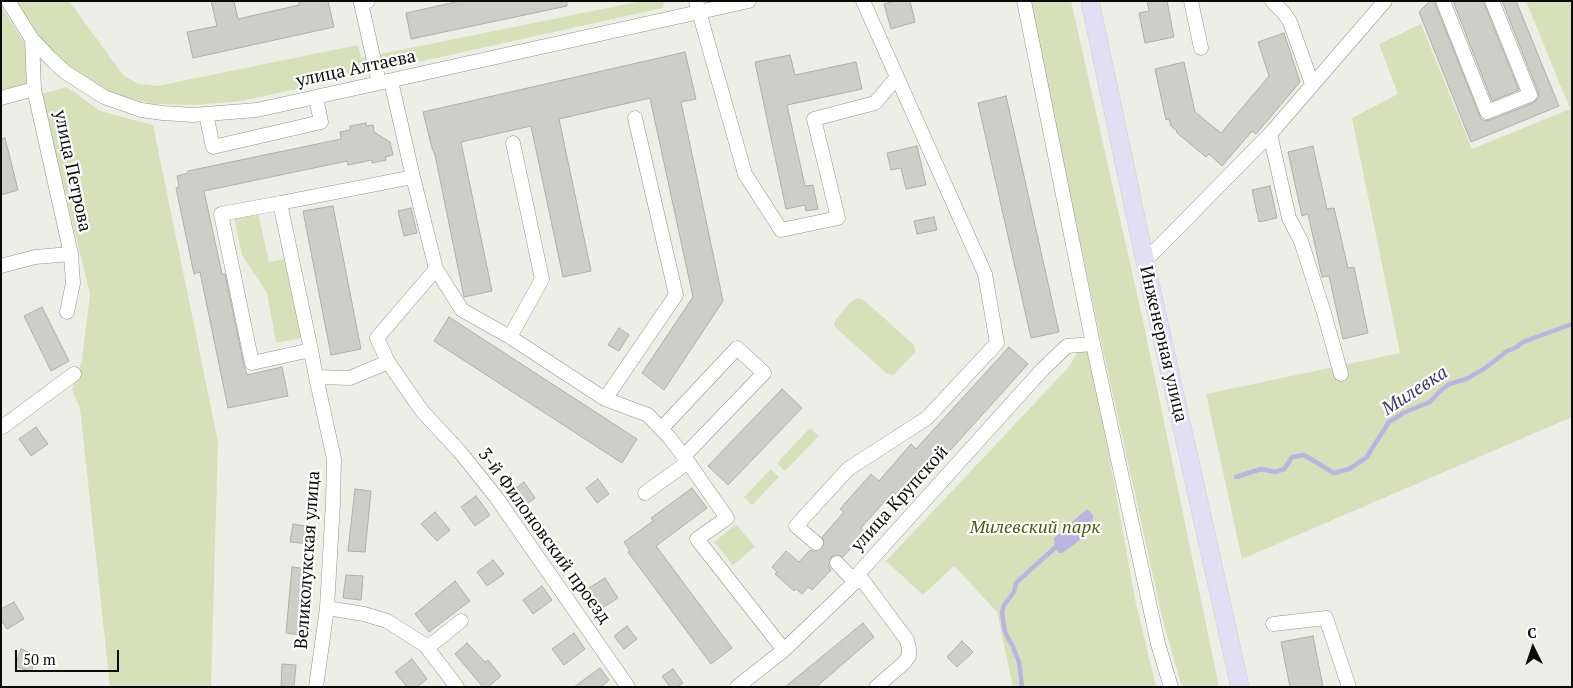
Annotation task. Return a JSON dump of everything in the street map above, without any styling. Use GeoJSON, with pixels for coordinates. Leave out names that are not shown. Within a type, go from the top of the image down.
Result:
{"type":"FeatureCollection","features":[{"type":"Feature","properties":{"kind":"main road","name":"Инженерная улица"},"geometry":{"type":"LineString","coordinates":[[1090,1],[1145,261],[1240,687]]}},
{"type":"Feature","properties":{"kind":"street","name":"улица Алтаева"},"geometry":{"type":"LineString","coordinates":[[8,1],[32,39],[65,72],[104,97],[141,110],[163,113],[206,114],[257,110],[385,82],[697,7],[749,1]]}},
{"type":"Feature","properties":{"kind":"street"},"geometry":{"type":"LineString","coordinates":[[816,543],[796,526],[848,468],[927,418],[996,343],[985,274],[863,1]]}},
{"type":"Feature","properties":{"kind":"street"},"geometry":{"type":"LineString","coordinates":[[1024,1],[1093,344],[1158,644],[1171,687]]}},
{"type":"Feature","properties":{"kind":"street"},"geometry":{"type":"LineString","coordinates":[[1191,1],[1201,48]]}},
{"type":"Feature","properties":{"kind":"street"},"geometry":{"type":"LineString","coordinates":[[1272,1],[1290,22],[1312,84]]}},
{"type":"Feature","properties":{"kind":"street"},"geometry":{"type":"LineString","coordinates":[[1145,261],[1270,134],[1385,1]]}},
{"type":"Feature","properties":{"kind":"street"},"geometry":{"type":"LineString","coordinates":[[1443,1],[1487,112],[1530,96],[1492,1]]}},
{"type":"Feature","properties":{"kind":"street"},"geometry":{"type":"LineString","coordinates":[[363,2],[413,177],[436,269],[462,310],[510,337],[605,400],[648,416],[661,429],[686,459],[727,518],[697,539],[784,650]]}},
{"type":"Feature","properties":{"kind":"street"},"geometry":{"type":"LineString","coordinates":[[697,7],[744,174],[782,230],[838,218],[814,119],[875,103],[897,77]]}},
{"type":"Feature","properties":{"kind":"street","name":"улица Петрова"},"geometry":{"type":"LineString","coordinates":[[32,39],[34,89],[71,254],[73,283],[67,312]]}},
{"type":"Feature","properties":{"kind":"street"},"geometry":{"type":"LineString","coordinates":[[1,98],[34,89]]}},
{"type":"Feature","properties":{"kind":"street"},"geometry":{"type":"LineString","coordinates":[[206,114],[213,146],[321,122],[316,97]]}},
{"type":"Feature","properties":{"kind":"street"},"geometry":{"type":"LineString","coordinates":[[605,400],[676,295],[635,118]]}},
{"type":"Feature","properties":{"kind":"street"},"geometry":{"type":"LineString","coordinates":[[1270,134],[1289,218],[1301,241],[1341,374]]}},
{"type":"Feature","properties":{"kind":"street"},"geometry":{"type":"LineString","coordinates":[[510,337],[542,278],[513,143]]}},
{"type":"Feature","properties":{"kind":"street"},"geometry":{"type":"LineString","coordinates":[[311,350],[252,363],[221,214],[413,177]]}},
{"type":"Feature","properties":{"kind":"street","name":"Великолукская улица"},"geometry":{"type":"LineString","coordinates":[[280,203],[334,459],[327,608],[316,687]]}},
{"type":"Feature","properties":{"kind":"street"},"geometry":{"type":"LineString","coordinates":[[1,266],[35,257],[71,254]]}},
{"type":"Feature","properties":{"kind":"street","name":"3-й Филоновский проезд"},"geometry":{"type":"LineString","coordinates":[[436,269],[377,338],[388,362],[422,411],[460,452],[496,497],[628,687]]}},
{"type":"Feature","properties":{"kind":"street","name":"улица Крупской"},"geometry":{"type":"LineString","coordinates":[[737,687],[784,650],[857,578],[1042,370],[1067,346],[1093,344]]}},
{"type":"Feature","properties":{"kind":"street"},"geometry":{"type":"LineString","coordinates":[[645,493],[686,459],[764,373],[737,348],[661,429]]}},
{"type":"Feature","properties":{"kind":"street"},"geometry":{"type":"LineString","coordinates":[[316,377],[350,378],[388,362]]}},
{"type":"Feature","properties":{"kind":"street"},"geometry":{"type":"LineString","coordinates":[[1,428],[74,374]]}},
{"type":"Feature","properties":{"kind":"street"},"geometry":{"type":"LineString","coordinates":[[837,563],[857,578],[907,640],[909,656],[904,663],[876,687]]}},
{"type":"Feature","properties":{"kind":"street"},"geometry":{"type":"LineString","coordinates":[[327,608],[364,614],[388,621],[425,645],[457,687]]}},
{"type":"Feature","properties":{"kind":"street"},"geometry":{"type":"LineString","coordinates":[[1273,624],[1326,618],[1350,687]]}},
{"type":"Feature","properties":{"kind":"street"},"geometry":{"type":"LineString","coordinates":[[427,648],[461,621]]}},
{"type":"Feature","properties":{"kind":"green space"},"geometry":{"type":"Polygon","coordinates":[[[12,1],[69,1],[124,76],[139,84],[157,86],[358,45],[361,58],[642,1],[664,1],[663,8],[242,101],[196,105],[155,104],[110,94],[83,78],[39,41],[12,1]]]}},
{"type":"Feature","properties":{"kind":"green space"},"geometry":{"type":"Polygon","coordinates":[[[1029,1],[1071,1],[1145,330],[1219,687],[1182,687],[1163,621],[1029,1]]]}},
{"type":"Feature","properties":{"kind":"green space"},"geometry":{"type":"Polygon","coordinates":[[[1526,1],[1572,1],[1572,417],[1242,559],[1206,394],[1400,353],[1352,118],[1398,94],[1379,44],[1421,24],[1472,149],[1570,109],[1526,1]]]}},
{"type":"Feature","properties":{"kind":"green space"},"geometry":{"type":"Polygon","coordinates":[[[1,6],[28,48],[29,84],[3,94],[1,89],[1,6]]]}},
{"type":"Feature","properties":{"kind":"green space"},"geometry":{"type":"Polygon","coordinates":[[[67,87],[100,111],[153,125],[218,442],[211,687],[110,687],[80,408],[72,390],[82,360],[90,294],[41,94],[67,87]]]}},
{"type":"Feature","properties":{"kind":"green space"},"geometry":{"type":"Polygon","coordinates":[[[258,213],[269,262],[284,259],[301,338],[276,343],[267,293],[242,255],[234,217],[258,213]]]}},
{"type":"Feature","properties":{"kind":"green space"},"geometry":{"type":"Polygon","coordinates":[[[858,298],[864,300],[914,345],[915,352],[895,374],[886,373],[835,327],[836,319],[852,301],[858,298]]]}},
{"type":"Feature","properties":{"kind":"green space","name":"Милевский парк"},"geometry":{"type":"Polygon","coordinates":[[[1087,335],[1136,604],[1156,687],[1013,687],[997,612],[954,566],[923,595],[886,561],[1068,368],[1087,335]]]}},
{"type":"Feature","properties":{"kind":"green space"},"geometry":{"type":"Polygon","coordinates":[[[810,428],[819,436],[785,471],[777,463],[810,428]]]}},
{"type":"Feature","properties":{"kind":"green space"},"geometry":{"type":"Polygon","coordinates":[[[771,469],[779,477],[752,505],[744,497],[771,469]]]}},
{"type":"Feature","properties":{"kind":"green space"},"geometry":{"type":"Polygon","coordinates":[[[736,524],[755,547],[733,565],[714,542],[736,524]]]}},
{"type":"Feature","properties":{"kind":"shaded area"},"geometry":{"type":"Polygon","coordinates":[[[1087,509],[1093,515],[1093,518],[1087,535],[1062,553],[1059,553],[1055,548],[1054,538],[1087,509]]]}},
{"type":"Feature","properties":{"kind":"building"},"geometry":{"type":"Polygon","coordinates":[[[211,1],[234,1],[238,19],[299,5],[299,1],[328,1],[334,27],[193,58],[187,32],[217,26],[211,1]]]}},
{"type":"Feature","properties":{"kind":"building"},"geometry":{"type":"Polygon","coordinates":[[[460,1],[567,1],[567,6],[411,39],[406,13],[460,1]]]}},
{"type":"Feature","properties":{"kind":"building"},"geometry":{"type":"Polygon","coordinates":[[[895,1],[910,1],[915,22],[891,29],[884,4],[895,1]]]}},
{"type":"Feature","properties":{"kind":"building"},"geometry":{"type":"Polygon","coordinates":[[[1147,1],[1167,1],[1174,37],[1145,43],[1139,13],[1149,11],[1147,1]]]}},
{"type":"Feature","properties":{"kind":"building"},"geometry":{"type":"Polygon","coordinates":[[[1430,1],[1434,1],[1481,119],[1485,121],[1490,120],[1533,103],[1539,97],[1502,1],[1516,1],[1559,106],[1471,142],[1419,12],[1430,1]]]}},
{"type":"Feature","properties":{"kind":"building"},"geometry":{"type":"Polygon","coordinates":[[[1453,1],[1483,1],[1519,90],[1492,101],[1453,1]]]}},
{"type":"Feature","properties":{"kind":"building"},"geometry":{"type":"Polygon","coordinates":[[[1284,33],[1300,82],[1256,134],[1252,131],[1222,166],[1209,154],[1206,157],[1176,132],[1171,126],[1169,119],[1166,120],[1155,69],[1184,62],[1195,112],[1221,133],[1269,76],[1258,42],[1284,33]]]}},
{"type":"Feature","properties":{"kind":"building"},"geometry":{"type":"Polygon","coordinates":[[[685,52],[696,99],[681,102],[723,301],[664,390],[642,373],[693,297],[650,98],[559,119],[591,271],[563,277],[531,126],[461,142],[492,291],[464,297],[435,155],[423,112],[685,52]]]}},
{"type":"Feature","properties":{"kind":"building"},"geometry":{"type":"Polygon","coordinates":[[[790,55],[795,75],[856,62],[862,89],[787,105],[805,186],[813,185],[818,209],[806,211],[805,205],[786,209],[755,62],[790,55]]]}},
{"type":"Feature","properties":{"kind":"building"},"geometry":{"type":"Polygon","coordinates":[[[1006,96],[1059,332],[1031,338],[978,103],[1006,96]]]}},
{"type":"Feature","properties":{"kind":"building"},"geometry":{"type":"Polygon","coordinates":[[[366,123],[366,126],[373,125],[374,132],[390,142],[393,155],[385,157],[386,160],[372,163],[372,160],[348,165],[347,161],[204,191],[222,274],[225,274],[247,375],[282,367],[288,396],[228,408],[200,272],[194,274],[176,188],[179,187],[177,176],[188,173],[188,171],[341,139],[340,132],[350,130],[350,126],[366,123]]]}},
{"type":"Feature","properties":{"kind":"building"},"geometry":{"type":"Polygon","coordinates":[[[5,138],[18,190],[1,195],[1,139],[5,138]]]}},
{"type":"Feature","properties":{"kind":"building"},"geometry":{"type":"Polygon","coordinates":[[[917,146],[926,185],[906,189],[901,168],[891,170],[887,153],[917,146]]]}},
{"type":"Feature","properties":{"kind":"building"},"geometry":{"type":"Polygon","coordinates":[[[1313,146],[1327,209],[1334,208],[1348,268],[1354,267],[1368,333],[1343,339],[1329,276],[1322,277],[1308,214],[1302,216],[1288,152],[1313,146]]]}},
{"type":"Feature","properties":{"kind":"building"},"geometry":{"type":"Polygon","coordinates":[[[1270,186],[1277,218],[1259,222],[1252,190],[1270,186]]]}},
{"type":"Feature","properties":{"kind":"building"},"geometry":{"type":"Polygon","coordinates":[[[333,206],[361,349],[331,355],[303,211],[333,206]]]}},
{"type":"Feature","properties":{"kind":"building"},"geometry":{"type":"Polygon","coordinates":[[[411,208],[417,233],[404,236],[398,211],[411,208]]]}},
{"type":"Feature","properties":{"kind":"building"},"geometry":{"type":"Polygon","coordinates":[[[934,217],[937,230],[917,234],[914,221],[934,217]]]}},
{"type":"Feature","properties":{"kind":"building"},"geometry":{"type":"Polygon","coordinates":[[[42,307],[69,361],[51,371],[24,316],[42,307]]]}},
{"type":"Feature","properties":{"kind":"building"},"geometry":{"type":"Polygon","coordinates":[[[449,317],[637,439],[622,463],[434,341],[449,317]]]}},
{"type":"Feature","properties":{"kind":"building"},"geometry":{"type":"Polygon","coordinates":[[[619,328],[629,335],[619,351],[608,345],[619,328]]]}},
{"type":"Feature","properties":{"kind":"building"},"geometry":{"type":"Polygon","coordinates":[[[1009,347],[1028,364],[936,466],[931,462],[899,497],[893,492],[861,528],[865,532],[843,557],[835,554],[831,557],[828,565],[831,570],[812,590],[808,587],[802,594],[796,589],[794,591],[775,574],[777,572],[772,567],[786,551],[799,562],[810,550],[815,552],[822,549],[825,544],[822,537],[844,512],[840,509],[871,474],[879,481],[911,444],[916,449],[1009,347]]]}},
{"type":"Feature","properties":{"kind":"building"},"geometry":{"type":"Polygon","coordinates":[[[782,389],[802,408],[728,485],[708,466],[782,389]]]}},
{"type":"Feature","properties":{"kind":"building"},"geometry":{"type":"Polygon","coordinates":[[[36,427],[48,444],[31,456],[19,439],[36,427]]]}},
{"type":"Feature","properties":{"kind":"building"},"geometry":{"type":"Polygon","coordinates":[[[598,479],[609,494],[597,503],[586,488],[598,479]]]}},
{"type":"Feature","properties":{"kind":"building"},"geometry":{"type":"Polygon","coordinates":[[[524,482],[535,498],[520,509],[509,493],[524,482]]]}},
{"type":"Feature","properties":{"kind":"building"},"geometry":{"type":"Polygon","coordinates":[[[692,488],[707,508],[656,546],[732,648],[711,664],[628,552],[630,551],[624,542],[653,521],[651,518],[692,488]]]}},
{"type":"Feature","properties":{"kind":"building"},"geometry":{"type":"Polygon","coordinates":[[[355,489],[371,491],[365,552],[348,551],[355,489]]]}},
{"type":"Feature","properties":{"kind":"building"},"geometry":{"type":"Polygon","coordinates":[[[476,496],[490,515],[475,526],[461,507],[476,496]]]}},
{"type":"Feature","properties":{"kind":"building"},"geometry":{"type":"Polygon","coordinates":[[[435,512],[450,530],[437,541],[421,524],[435,512]]]}},
{"type":"Feature","properties":{"kind":"building"},"geometry":{"type":"Polygon","coordinates":[[[293,524],[312,527],[310,544],[290,542],[293,524]]]}},
{"type":"Feature","properties":{"kind":"building"},"geometry":{"type":"Polygon","coordinates":[[[493,560],[504,574],[487,586],[477,572],[493,560]]]}},
{"type":"Feature","properties":{"kind":"building"},"geometry":{"type":"Polygon","coordinates":[[[292,567],[307,569],[301,635],[286,633],[292,567]]]}},
{"type":"Feature","properties":{"kind":"building"},"geometry":{"type":"Polygon","coordinates":[[[346,575],[363,576],[361,600],[343,598],[346,575]]]}},
{"type":"Feature","properties":{"kind":"building"},"geometry":{"type":"Polygon","coordinates":[[[605,578],[618,598],[597,611],[584,591],[605,578]]]}},
{"type":"Feature","properties":{"kind":"building"},"geometry":{"type":"Polygon","coordinates":[[[455,581],[470,601],[429,632],[415,614],[455,581]]]}},
{"type":"Feature","properties":{"kind":"building"},"geometry":{"type":"Polygon","coordinates":[[[542,586],[552,600],[533,614],[523,600],[542,586]]]}},
{"type":"Feature","properties":{"kind":"building"},"geometry":{"type":"Polygon","coordinates":[[[14,602],[24,619],[7,629],[1,620],[1,609],[14,602]]]}},
{"type":"Feature","properties":{"kind":"building"},"geometry":{"type":"Polygon","coordinates":[[[863,623],[874,637],[816,687],[785,687],[863,623]]]}},
{"type":"Feature","properties":{"kind":"building"},"geometry":{"type":"Polygon","coordinates":[[[627,626],[637,639],[624,649],[614,636],[627,626]]]}},
{"type":"Feature","properties":{"kind":"building"},"geometry":{"type":"Polygon","coordinates":[[[574,633],[585,649],[564,665],[552,649],[574,633]]]}},
{"type":"Feature","properties":{"kind":"building"},"geometry":{"type":"Polygon","coordinates":[[[1313,636],[1323,687],[1290,687],[1281,642],[1313,636]]]}},
{"type":"Feature","properties":{"kind":"building"},"geometry":{"type":"Polygon","coordinates":[[[962,641],[973,652],[957,667],[947,657],[962,641]]]}},
{"type":"Feature","properties":{"kind":"building"},"geometry":{"type":"Polygon","coordinates":[[[467,643],[485,662],[488,660],[501,676],[488,687],[483,687],[455,654],[467,643]]]}},
{"type":"Feature","properties":{"kind":"building"},"geometry":{"type":"Polygon","coordinates":[[[21,649],[37,655],[31,672],[15,666],[21,649]]]}},
{"type":"Feature","properties":{"kind":"building"},"geometry":{"type":"Polygon","coordinates":[[[412,659],[427,679],[417,687],[407,687],[395,672],[412,659]]]}},
{"type":"Feature","properties":{"kind":"building"},"geometry":{"type":"Polygon","coordinates":[[[282,664],[296,665],[294,687],[281,686],[282,664]]]}},
{"type":"Feature","properties":{"kind":"building"},"geometry":{"type":"Polygon","coordinates":[[[600,668],[609,680],[601,687],[574,687],[600,668]]]}},
{"type":"Feature","properties":{"kind":"building"},"geometry":{"type":"Polygon","coordinates":[[[673,669],[683,683],[677,687],[670,687],[662,676],[673,669]]]}},
{"type":"Feature","properties":{"kind":"waterway","name":"Милевка"},"geometry":{"type":"LineString","coordinates":[[1236,477],[1261,469],[1275,472],[1284,469],[1292,457],[1304,455],[1334,473],[1349,469],[1366,458],[1389,422],[1403,413],[1430,402],[1449,384],[1466,379],[1484,369],[1507,351],[1523,342],[1572,324]]}},
{"type":"Feature","properties":{"kind":"waterway","name":"Милевка"},"geometry":{"type":"LineString","coordinates":[[1022,687],[1019,662],[1005,632],[1002,613],[1004,605],[1014,592],[1016,583],[1058,545]]}},
{"type":"Feature","properties":{"kind":"tunnel"},"geometry":{"type":"LineString","coordinates":[[816,543],[837,563]]}}]}
